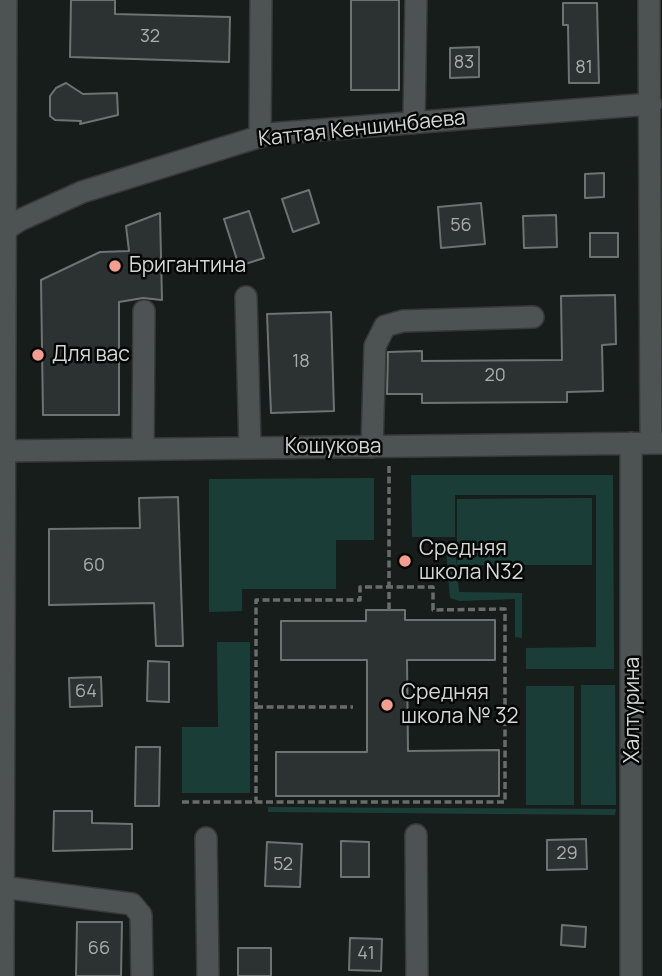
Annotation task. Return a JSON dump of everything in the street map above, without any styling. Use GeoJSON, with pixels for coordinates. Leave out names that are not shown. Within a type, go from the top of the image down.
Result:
{"type":"FeatureCollection","features":[{"type":"Feature","properties":{"kind":"street"},"geometry":{"type":"LineString","coordinates":[[3,976],[2,232],[6,0]]}},
{"type":"Feature","properties":{"kind":"street"},"geometry":{"type":"LineString","coordinates":[[260,137],[261,0]]}},
{"type":"Feature","properties":{"kind":"street"},"geometry":{"type":"LineString","coordinates":[[414,122],[416,0]]}},
{"type":"Feature","properties":{"kind":"street","name":"Халтурина"},"geometry":{"type":"LineString","coordinates":[[631,976],[648,443],[655,114],[649,0]]}},
{"type":"Feature","properties":{"kind":"street","name":"Каттая Кеншинбаева"},"geometry":{"type":"LineString","coordinates":[[2,232],[82,192],[260,137],[414,122],[655,114]]}},
{"type":"Feature","properties":{"kind":"street"},"geometry":{"type":"LineString","coordinates":[[0,264],[4,289]]}},
{"type":"Feature","properties":{"kind":"street"},"geometry":{"type":"LineString","coordinates":[[246,297],[250,448]]}},
{"type":"Feature","properties":{"kind":"street"},"geometry":{"type":"LineString","coordinates":[[143,449],[144,311]]}},
{"type":"Feature","properties":{"kind":"street"},"geometry":{"type":"LineString","coordinates":[[380,447],[375,346],[385,326],[403,321],[533,317]]}},
{"type":"Feature","properties":{"kind":"street","name":"Кошукова"},"geometry":{"type":"LineString","coordinates":[[4,452],[648,443]]}},
{"type":"Feature","properties":{"kind":"street"},"geometry":{"type":"LineString","coordinates":[[416,835],[417,976]]}},
{"type":"Feature","properties":{"kind":"street"},"geometry":{"type":"LineString","coordinates":[[206,838],[208,976]]}},
{"type":"Feature","properties":{"kind":"street"},"geometry":{"type":"LineString","coordinates":[[2,887],[132,904],[141,915],[142,976]]}},
{"type":"Feature","properties":{"kind":"path"},"geometry":{"type":"LineString","coordinates":[[380,447],[389,610]]}},
{"type":"Feature","properties":{"kind":"path"},"geometry":{"type":"LineString","coordinates":[[182,803],[505,802],[505,609],[433,610],[433,587],[360,587],[360,600],[256,600],[256,802]]}},
{"type":"Feature","properties":{"kind":"path"},"geometry":{"type":"LineString","coordinates":[[256,707],[354,707]]}},
{"type":"Feature","properties":{"kind":"green space"},"geometry":{"type":"Polygon","coordinates":[[[411,475],[613,475],[614,669],[526,669],[526,648],[596,647],[596,495],[455,495],[455,537],[412,537],[411,475]]]}},
{"type":"Feature","properties":{"kind":"green space"},"geometry":{"type":"Polygon","coordinates":[[[374,478],[374,540],[336,540],[336,589],[242,589],[242,611],[209,612],[209,479],[374,478]]]}},
{"type":"Feature","properties":{"kind":"green space"},"geometry":{"type":"Polygon","coordinates":[[[592,498],[592,565],[457,565],[457,499],[592,498]]]}},
{"type":"Feature","properties":{"kind":"green space"},"geometry":{"type":"Polygon","coordinates":[[[455,547],[459,592],[522,593],[522,638],[515,637],[515,599],[459,601],[450,598],[446,548],[455,547]]]}},
{"type":"Feature","properties":{"kind":"green space"},"geometry":{"type":"Polygon","coordinates":[[[217,642],[250,642],[250,793],[182,793],[182,727],[218,727],[217,642]]]}},
{"type":"Feature","properties":{"kind":"green space"},"geometry":{"type":"Polygon","coordinates":[[[581,685],[615,685],[616,805],[581,805],[581,685]]]}},
{"type":"Feature","properties":{"kind":"green space"},"geometry":{"type":"Polygon","coordinates":[[[526,686],[574,686],[574,805],[526,805],[526,686]]]}},
{"type":"Feature","properties":{"kind":"green space"},"geometry":{"type":"Polygon","coordinates":[[[268,807],[616,809],[615,815],[268,812],[268,807]]]}},
{"type":"Feature","properties":{"kind":"building"},"geometry":{"type":"Polygon","coordinates":[[[71,0],[115,0],[115,14],[230,17],[229,62],[70,57],[71,0]]]}},
{"type":"Feature","properties":{"kind":"building"},"geometry":{"type":"Polygon","coordinates":[[[351,0],[399,0],[399,90],[351,90],[351,0]]]}},
{"type":"Feature","properties":{"kind":"building"},"geometry":{"type":"Polygon","coordinates":[[[563,3],[597,3],[599,83],[569,83],[568,25],[563,25],[563,3]]]}},
{"type":"Feature","properties":{"kind":"building"},"geometry":{"type":"Polygon","coordinates":[[[479,47],[479,77],[450,78],[450,48],[479,47]]]}},
{"type":"Feature","properties":{"kind":"building"},"geometry":{"type":"Polygon","coordinates":[[[66,83],[83,94],[117,93],[118,115],[80,124],[81,121],[55,120],[50,116],[50,96],[56,88],[66,83]]]}},
{"type":"Feature","properties":{"kind":"building"},"geometry":{"type":"Polygon","coordinates":[[[604,173],[604,197],[585,198],[585,174],[604,173]]]}},
{"type":"Feature","properties":{"kind":"building"},"geometry":{"type":"Polygon","coordinates":[[[309,190],[319,223],[293,232],[282,199],[309,190]]]}},
{"type":"Feature","properties":{"kind":"building"},"geometry":{"type":"Polygon","coordinates":[[[481,203],[485,244],[441,248],[438,207],[481,203]]]}},
{"type":"Feature","properties":{"kind":"building"},"geometry":{"type":"Polygon","coordinates":[[[249,211],[264,258],[239,266],[224,219],[249,211]]]}},
{"type":"Feature","properties":{"kind":"building"},"geometry":{"type":"Polygon","coordinates":[[[160,213],[162,300],[143,298],[119,302],[119,415],[43,415],[41,280],[100,252],[129,251],[126,226],[160,213]]]}},
{"type":"Feature","properties":{"kind":"building"},"geometry":{"type":"Polygon","coordinates":[[[556,215],[557,247],[524,248],[523,216],[556,215]]]}},
{"type":"Feature","properties":{"kind":"building"},"geometry":{"type":"Polygon","coordinates":[[[590,233],[618,233],[618,257],[590,257],[590,233]]]}},
{"type":"Feature","properties":{"kind":"building"},"geometry":{"type":"Polygon","coordinates":[[[615,295],[616,344],[602,345],[603,391],[567,392],[567,402],[422,403],[422,394],[387,394],[388,352],[422,351],[422,361],[562,360],[561,296],[615,295]]]}},
{"type":"Feature","properties":{"kind":"building"},"geometry":{"type":"Polygon","coordinates":[[[331,312],[334,411],[271,413],[267,314],[331,312]]]}},
{"type":"Feature","properties":{"kind":"building"},"geometry":{"type":"Polygon","coordinates":[[[178,497],[183,646],[156,646],[154,603],[49,605],[49,529],[140,528],[139,498],[178,497]]]}},
{"type":"Feature","properties":{"kind":"building","name":"Средняя школа № 32"},"geometry":{"type":"Polygon","coordinates":[[[366,610],[405,610],[405,620],[495,620],[495,660],[407,660],[408,751],[499,750],[499,796],[276,796],[276,752],[367,752],[367,660],[281,660],[281,621],[366,621],[366,610]]]}},
{"type":"Feature","properties":{"kind":"building"},"geometry":{"type":"Polygon","coordinates":[[[148,661],[169,662],[169,702],[147,701],[148,661]]]}},
{"type":"Feature","properties":{"kind":"building"},"geometry":{"type":"Polygon","coordinates":[[[101,677],[102,706],[70,707],[69,678],[101,677]]]}},
{"type":"Feature","properties":{"kind":"building"},"geometry":{"type":"Polygon","coordinates":[[[136,747],[160,747],[159,806],[135,806],[136,747]]]}},
{"type":"Feature","properties":{"kind":"building"},"geometry":{"type":"Polygon","coordinates":[[[54,811],[92,811],[92,823],[132,824],[132,849],[53,851],[54,811]]]}},
{"type":"Feature","properties":{"kind":"building"},"geometry":{"type":"Polygon","coordinates":[[[586,839],[587,869],[547,870],[547,840],[586,839]]]}},
{"type":"Feature","properties":{"kind":"building"},"geometry":{"type":"Polygon","coordinates":[[[341,841],[369,842],[369,877],[341,877],[341,841]]]}},
{"type":"Feature","properties":{"kind":"building"},"geometry":{"type":"Polygon","coordinates":[[[267,842],[302,844],[300,887],[265,886],[267,842]]]}},
{"type":"Feature","properties":{"kind":"building"},"geometry":{"type":"Polygon","coordinates":[[[77,922],[122,922],[121,976],[76,976],[77,922]]]}},
{"type":"Feature","properties":{"kind":"building"},"geometry":{"type":"Polygon","coordinates":[[[562,925],[586,927],[585,947],[561,945],[562,925]]]}},
{"type":"Feature","properties":{"kind":"building"},"geometry":{"type":"Polygon","coordinates":[[[350,938],[382,939],[381,971],[349,970],[350,938]]]}},
{"type":"Feature","properties":{"kind":"building"},"geometry":{"type":"Polygon","coordinates":[[[238,948],[271,948],[271,976],[238,976],[238,948]]]}},
{"type":"Feature","properties":{"kind":"place","name":"Бригантина"},"geometry":{"type":"Point","coordinates":[115,266]}},
{"type":"Feature","properties":{"kind":"place","name":"Для вас"},"geometry":{"type":"Point","coordinates":[38,355]}},
{"type":"Feature","properties":{"kind":"place","name":"Средняя школа N32"},"geometry":{"type":"Point","coordinates":[405,561]}},
{"type":"Feature","properties":{"kind":"place","name":"Средняя школа № 32"},"geometry":{"type":"Point","coordinates":[387,705]}}]}
